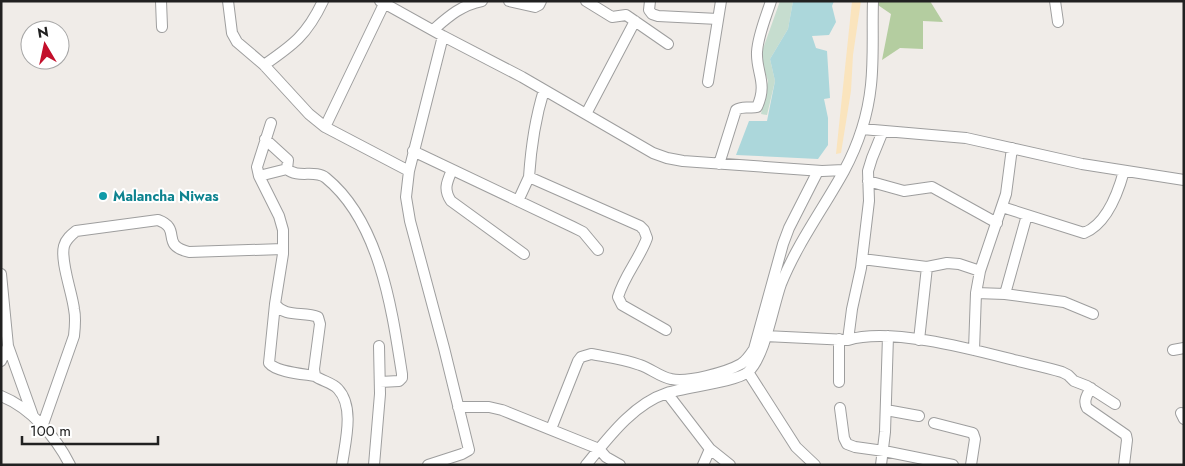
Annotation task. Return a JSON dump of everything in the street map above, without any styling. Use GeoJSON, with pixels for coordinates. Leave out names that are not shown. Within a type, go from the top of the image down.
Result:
{"type":"FeatureCollection","features":[{"type":"Feature","properties":{"kind":"street"},"geometry":{"type":"LineString","coordinates":[[161,1],[162,27]]}},
{"type":"Feature","properties":{"kind":"street"},"geometry":{"type":"LineString","coordinates":[[228,1],[232,33],[237,42],[264,65],[310,114],[325,127],[409,171]]}},
{"type":"Feature","properties":{"kind":"street"},"geometry":{"type":"LineString","coordinates":[[264,65],[298,40],[314,20],[323,1]]}},
{"type":"Feature","properties":{"kind":"street"},"geometry":{"type":"LineString","coordinates":[[509,1],[535,7],[541,1]]}},
{"type":"Feature","properties":{"kind":"street"},"geometry":{"type":"LineString","coordinates":[[586,1],[612,17],[626,14],[668,44]]}},
{"type":"Feature","properties":{"kind":"street"},"geometry":{"type":"LineString","coordinates":[[650,1],[649,10],[652,14],[658,16],[718,20]]}},
{"type":"Feature","properties":{"kind":"street"},"geometry":{"type":"LineString","coordinates":[[708,82],[721,1]]}},
{"type":"Feature","properties":{"kind":"street"},"geometry":{"type":"LineString","coordinates":[[719,164],[736,110],[740,107],[757,107],[759,102],[762,82],[757,51],[771,1]]}},
{"type":"Feature","properties":{"kind":"street"},"geometry":{"type":"LineString","coordinates":[[586,465],[630,416],[650,400],[668,393],[732,378],[748,372],[759,357],[781,283],[806,235],[844,170],[862,129],[871,85],[873,1]]}},
{"type":"Feature","properties":{"kind":"street"},"geometry":{"type":"LineString","coordinates":[[1054,1],[1058,22]]}},
{"type":"Feature","properties":{"kind":"street"},"geometry":{"type":"LineString","coordinates":[[325,127],[382,2],[544,90],[653,153],[684,161],[844,170]]}},
{"type":"Feature","properties":{"kind":"street"},"geometry":{"type":"LineString","coordinates":[[433,30],[452,13],[477,2]]}},
{"type":"Feature","properties":{"kind":"street"},"geometry":{"type":"LineString","coordinates":[[586,114],[635,21]]}},
{"type":"Feature","properties":{"kind":"street"},"geometry":{"type":"LineString","coordinates":[[428,465],[462,454],[468,450],[410,221],[406,197],[413,151],[443,36]]}},
{"type":"Feature","properties":{"kind":"street"},"geometry":{"type":"LineString","coordinates":[[518,201],[528,177],[531,146],[538,109],[544,90]]}},
{"type":"Feature","properties":{"kind":"street"},"geometry":{"type":"LineString","coordinates":[[271,123],[257,162],[259,176],[279,216],[283,230],[283,248],[269,362],[278,369],[315,376],[337,387],[344,396],[347,419],[342,465]]}},
{"type":"Feature","properties":{"kind":"street"},"geometry":{"type":"LineString","coordinates":[[862,129],[966,138],[1082,164],[1184,180]]}},
{"type":"Feature","properties":{"kind":"street"},"geometry":{"type":"LineString","coordinates":[[839,382],[844,339],[862,259],[869,201],[868,181],[872,158],[884,131]]}},
{"type":"Feature","properties":{"kind":"street"},"geometry":{"type":"LineString","coordinates":[[265,139],[288,160],[287,169]]}},
{"type":"Feature","properties":{"kind":"street"},"geometry":{"type":"LineString","coordinates":[[974,350],[976,293],[980,271],[1006,194],[1012,148]]}},
{"type":"Feature","properties":{"kind":"street"},"geometry":{"type":"LineString","coordinates":[[413,151],[583,232],[598,250]]}},
{"type":"Feature","properties":{"kind":"street"},"geometry":{"type":"LineString","coordinates":[[259,176],[287,169],[290,172],[302,174],[321,174],[344,197],[364,228],[373,250],[388,300],[402,374],[400,381],[380,382]]}},
{"type":"Feature","properties":{"kind":"street"},"geometry":{"type":"LineString","coordinates":[[452,170],[446,188],[446,195],[451,202],[524,254]]}},
{"type":"Feature","properties":{"kind":"street"},"geometry":{"type":"LineString","coordinates":[[551,429],[578,361],[586,355],[591,354],[632,362],[649,368],[664,377],[676,380],[701,377],[734,368],[749,358],[754,349],[783,244],[818,170]]}},
{"type":"Feature","properties":{"kind":"street"},"geometry":{"type":"LineString","coordinates":[[1002,207],[1079,233],[1084,233],[1090,231],[1116,198],[1124,171]]}},
{"type":"Feature","properties":{"kind":"street"},"geometry":{"type":"LineString","coordinates":[[528,177],[640,226],[644,230],[647,238],[644,246],[618,297],[622,305],[666,330]]}},
{"type":"Feature","properties":{"kind":"street"},"geometry":{"type":"LineString","coordinates":[[868,181],[904,191],[932,187],[997,223]]}},
{"type":"Feature","properties":{"kind":"street"},"geometry":{"type":"LineString","coordinates":[[1005,294],[1027,215]]}},
{"type":"Feature","properties":{"kind":"street"},"geometry":{"type":"LineString","coordinates":[[42,427],[74,336],[76,321],[64,246],[68,237],[76,230],[158,220],[170,228],[174,245],[178,249],[202,252],[283,248]]}},
{"type":"Feature","properties":{"kind":"street"},"geometry":{"type":"LineString","coordinates":[[862,259],[927,267],[947,262],[980,271]]}},
{"type":"Feature","properties":{"kind":"street"},"geometry":{"type":"LineString","coordinates":[[919,340],[927,267]]}},
{"type":"Feature","properties":{"kind":"street"},"geometry":{"type":"LineString","coordinates":[[1,274],[8,346],[33,416]]}},
{"type":"Feature","properties":{"kind":"street"},"geometry":{"type":"LineString","coordinates":[[976,293],[1005,294],[1064,302],[1093,314]]}},
{"type":"Feature","properties":{"kind":"street"},"geometry":{"type":"LineString","coordinates":[[275,304],[284,313],[311,314],[318,317],[320,324],[314,369],[315,376]]}},
{"type":"Feature","properties":{"kind":"street"},"geometry":{"type":"LineString","coordinates":[[765,336],[844,339],[861,336],[888,336],[974,350],[1054,369],[1068,375],[1074,381],[1091,388],[1115,404]]}},
{"type":"Feature","properties":{"kind":"street"},"geometry":{"type":"LineString","coordinates":[[880,465],[884,451],[888,336]]}},
{"type":"Feature","properties":{"kind":"street"},"geometry":{"type":"LineString","coordinates":[[1,361],[8,346]]}},
{"type":"Feature","properties":{"kind":"street"},"geometry":{"type":"LineString","coordinates":[[374,465],[380,382],[379,346]]}},
{"type":"Feature","properties":{"kind":"street"},"geometry":{"type":"LineString","coordinates":[[748,372],[796,447],[815,465]]}},
{"type":"Feature","properties":{"kind":"street"},"geometry":{"type":"LineString","coordinates":[[1091,388],[1085,398],[1087,408],[1126,435],[1124,465]]}},
{"type":"Feature","properties":{"kind":"street"},"geometry":{"type":"LineString","coordinates":[[668,393],[710,449],[730,465]]}},
{"type":"Feature","properties":{"kind":"street"},"geometry":{"type":"LineString","coordinates":[[1,396],[33,416],[61,448],[70,465]]}},
{"type":"Feature","properties":{"kind":"street"},"geometry":{"type":"LineString","coordinates":[[458,407],[489,407],[502,410],[599,449],[606,457],[620,465]]}},
{"type":"Feature","properties":{"kind":"street"},"geometry":{"type":"LineString","coordinates":[[840,408],[844,438],[847,444],[925,462],[953,465]]}},
{"type":"Feature","properties":{"kind":"street"},"geometry":{"type":"LineString","coordinates":[[886,410],[919,416]]}},
{"type":"Feature","properties":{"kind":"street"},"geometry":{"type":"LineString","coordinates":[[934,423],[973,433],[975,439],[971,465]]}},
{"type":"Feature","properties":{"kind":"street"},"geometry":{"type":"LineString","coordinates":[[703,465],[710,449]]}},
{"type":"Feature","properties":{"kind":"green space"},"geometry":{"type":"Polygon","coordinates":[[[780,1],[793,1],[788,29],[770,59],[775,81],[767,115],[761,114],[768,81],[760,57],[780,1]]]}},
{"type":"Feature","properties":{"kind":"green space"},"geometry":{"type":"Polygon","coordinates":[[[872,1],[930,1],[943,22],[923,21],[923,49],[900,48],[882,60],[891,14],[872,1]]]}},
{"type":"Feature","properties":{"kind":"sand"},"geometry":{"type":"Polygon","coordinates":[[[852,1],[861,1],[853,55],[851,91],[841,153],[836,154],[852,1]]]}},
{"type":"Feature","properties":{"kind":"water"},"geometry":{"type":"Polygon","coordinates":[[[793,1],[834,1],[832,6],[836,22],[829,35],[812,36],[816,48],[827,51],[830,98],[824,99],[828,118],[828,145],[818,159],[736,155],[749,121],[767,121],[775,81],[770,59],[788,29],[793,1]]]}},
{"type":"Feature","properties":{"kind":"place","name":"Malancha Niwas"},"geometry":{"type":"Point","coordinates":[103,196]}}]}
